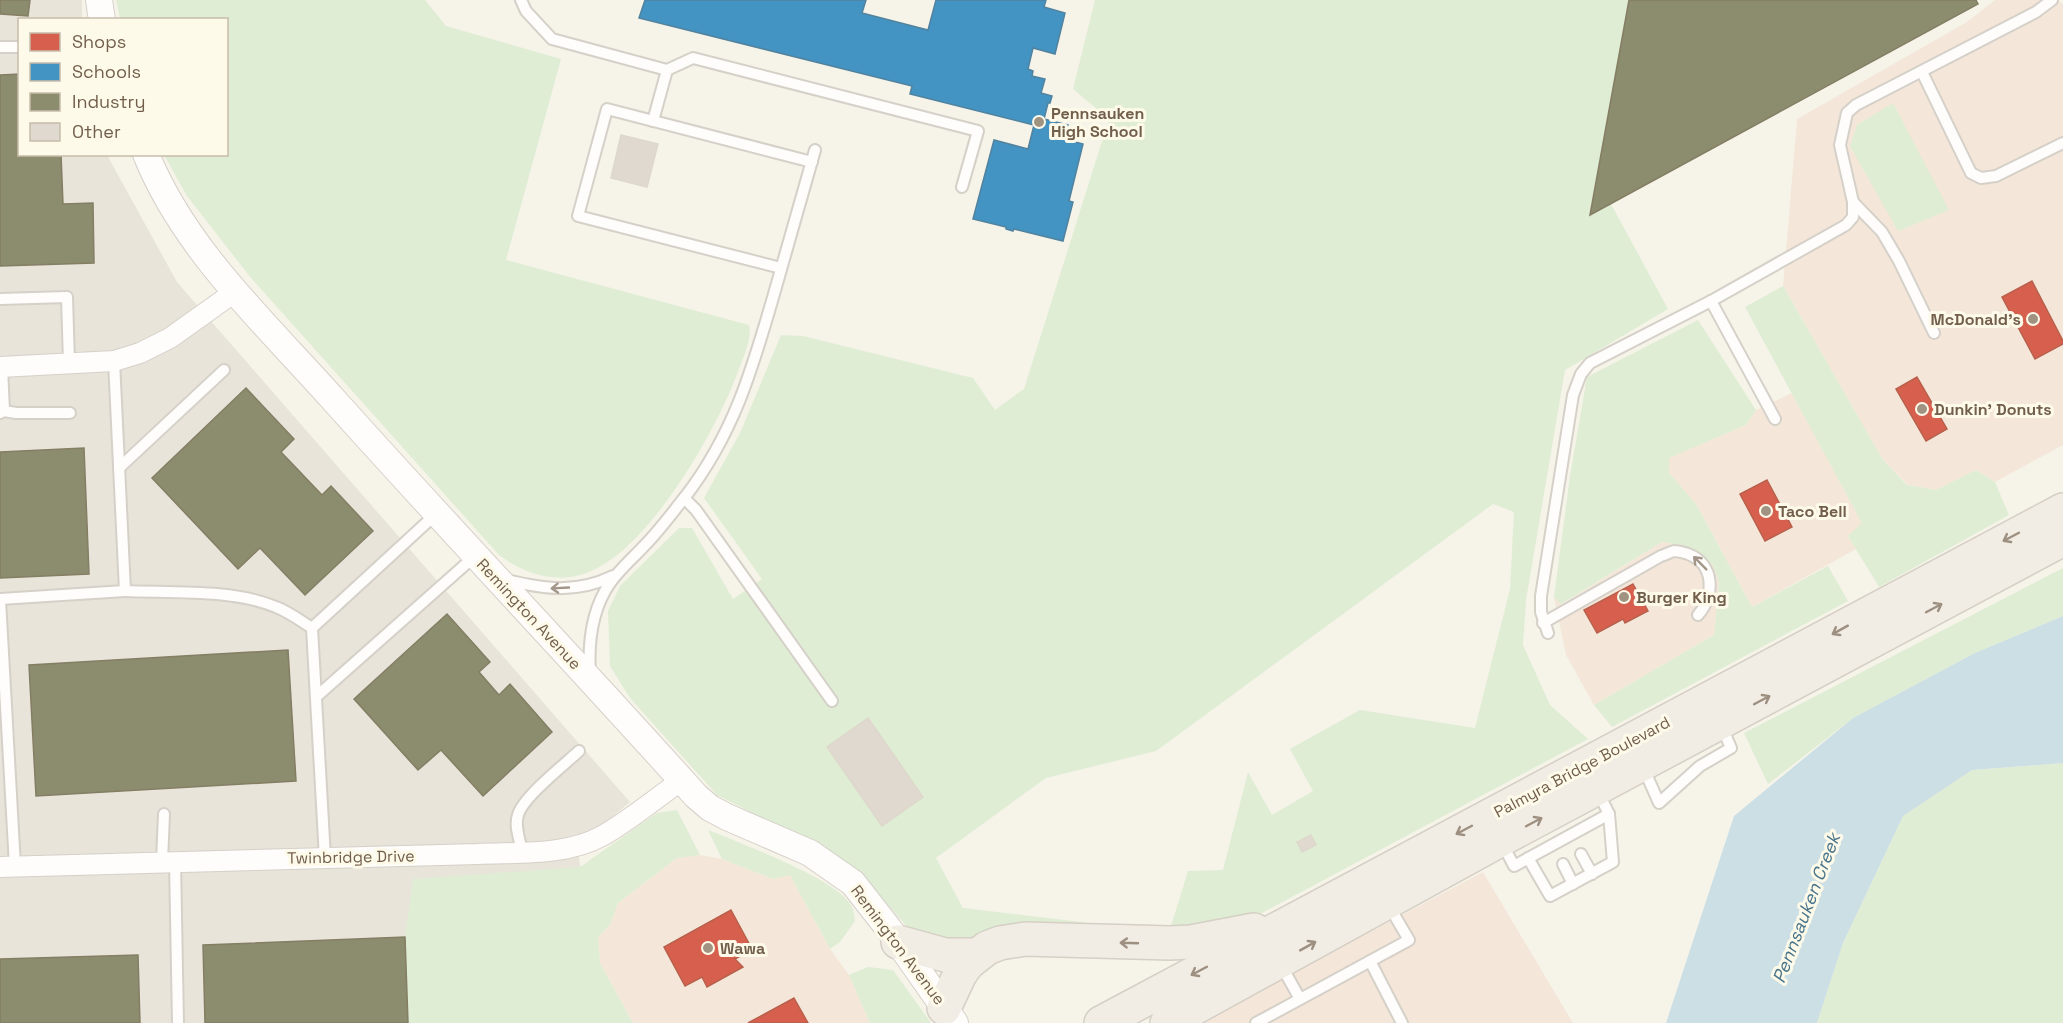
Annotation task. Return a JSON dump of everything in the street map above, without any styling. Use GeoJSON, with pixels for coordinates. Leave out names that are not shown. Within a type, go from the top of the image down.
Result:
{"type":"FeatureCollection","features":[{"type":"Feature","properties":{"kind":"highway","name":"Palmyra Bridge Boulevard"},"geometry":{"type":"LineString","coordinates":[[1101,1023],[1836,632],[1914,587],[2063,510]]}},
{"type":"Feature","properties":{"kind":"highway","name":"Palmyra Bridge Boulevard"},"geometry":{"type":"LineString","coordinates":[[1167,1023],[1500,840],[1602,801],[1642,764],[2063,539]]}},
{"type":"Feature","properties":{"kind":"highway"},"geometry":{"type":"LineString","coordinates":[[949,1015],[960,974],[975,955],[987,948],[1012,940],[1180,943],[1290,922]]}},
{"type":"Feature","properties":{"kind":"highway"},"geometry":{"type":"LineString","coordinates":[[898,942],[945,955],[975,955]]}},
{"type":"Feature","properties":{"kind":"street"},"geometry":{"type":"LineString","coordinates":[[99,0],[102,18]]}},
{"type":"Feature","properties":{"kind":"street","name":"Remington Avenue"},"geometry":{"type":"LineString","coordinates":[[147,156],[171,206],[201,249],[236,291],[436,514],[682,780],[710,808],[810,853],[854,884],[949,1015]]}},
{"type":"Feature","properties":{"kind":"street"},"geometry":{"type":"LineString","coordinates":[[1,367],[114,361],[140,353],[170,338],[236,291]]}},
{"type":"Feature","properties":{"kind":"street","name":"Twinbridge Drive"},"geometry":{"type":"LineString","coordinates":[[8,867],[522,852],[578,846],[602,836],[682,780]]}},
{"type":"Feature","properties":{"kind":"lane"},"geometry":{"type":"LineString","coordinates":[[521,0],[526,11],[552,39],[667,70],[693,58],[978,131],[962,187]]}},
{"type":"Feature","properties":{"kind":"lane"},"geometry":{"type":"LineString","coordinates":[[1698,615],[1709,594],[1709,575],[1702,563],[1693,556],[1675,551],[1660,556],[1545,628],[1541,612],[1541,596],[1574,394],[1581,374],[1590,363],[1711,301],[1846,225],[1853,217],[1853,202],[1840,145],[1846,113],[1856,105],[2036,12],[2052,0]]}},
{"type":"Feature","properties":{"kind":"lane"},"geometry":{"type":"LineString","coordinates":[[0,47],[18,47]]}},
{"type":"Feature","properties":{"kind":"lane"},"geometry":{"type":"LineString","coordinates":[[653,121],[667,70]]}},
{"type":"Feature","properties":{"kind":"lane"},"geometry":{"type":"LineString","coordinates":[[1922,72],[1971,173],[1981,177],[1996,176],[2063,143]]}},
{"type":"Feature","properties":{"kind":"lane"},"geometry":{"type":"LineString","coordinates":[[781,268],[578,216],[607,109],[812,162]]}},
{"type":"Feature","properties":{"kind":"lane"},"geometry":{"type":"LineString","coordinates":[[590,680],[589,654],[597,612],[603,595],[616,575],[646,544],[684,498],[710,461],[731,424],[757,355],[815,150]]}},
{"type":"Feature","properties":{"kind":"lane"},"geometry":{"type":"LineString","coordinates":[[1853,202],[1882,232],[1899,261],[1934,333]]}},
{"type":"Feature","properties":{"kind":"lane"},"geometry":{"type":"LineString","coordinates":[[0,299],[67,297],[69,363]]}},
{"type":"Feature","properties":{"kind":"lane"},"geometry":{"type":"LineString","coordinates":[[1711,301],[1775,419]]}},
{"type":"Feature","properties":{"kind":"lane"},"geometry":{"type":"LineString","coordinates":[[114,361],[125,591]]}},
{"type":"Feature","properties":{"kind":"lane"},"geometry":{"type":"LineString","coordinates":[[1,367],[2,412],[70,413]]}},
{"type":"Feature","properties":{"kind":"lane"},"geometry":{"type":"LineString","coordinates":[[119,468],[224,370]]}},
{"type":"Feature","properties":{"kind":"lane"},"geometry":{"type":"LineString","coordinates":[[684,498],[703,520],[832,701]]}},
{"type":"Feature","properties":{"kind":"lane"},"geometry":{"type":"LineString","coordinates":[[312,628],[436,514]]}},
{"type":"Feature","properties":{"kind":"lane"},"geometry":{"type":"LineString","coordinates":[[316,697],[475,556]]}},
{"type":"Feature","properties":{"kind":"lane"},"geometry":{"type":"LineString","coordinates":[[495,577],[548,589],[599,583],[616,575]]}},
{"type":"Feature","properties":{"kind":"lane"},"geometry":{"type":"LineString","coordinates":[[8,867],[0,599],[125,591],[248,598],[277,607],[312,628]]}},
{"type":"Feature","properties":{"kind":"lane"},"geometry":{"type":"LineString","coordinates":[[312,628],[325,858]]}},
{"type":"Feature","properties":{"kind":"lane"},"geometry":{"type":"LineString","coordinates":[[1642,764],[1659,803],[1700,766],[1731,748],[1720,723]]}},
{"type":"Feature","properties":{"kind":"lane"},"geometry":{"type":"LineString","coordinates":[[522,852],[517,830],[517,816],[523,804],[579,751]]}},
{"type":"Feature","properties":{"kind":"lane"},"geometry":{"type":"LineString","coordinates":[[1500,840],[1514,866],[1571,837],[1602,801]]}},
{"type":"Feature","properties":{"kind":"lane"},"geometry":{"type":"LineString","coordinates":[[1528,858],[1550,896],[1613,862],[1602,801]]}},
{"type":"Feature","properties":{"kind":"lane"},"geometry":{"type":"LineString","coordinates":[[164,814],[169,861],[178,1023]]}},
{"type":"Feature","properties":{"kind":"lane"},"geometry":{"type":"LineString","coordinates":[[1581,854],[1592,874]]}},
{"type":"Feature","properties":{"kind":"lane"},"geometry":{"type":"LineString","coordinates":[[1563,864],[1573,884]]}},
{"type":"Feature","properties":{"kind":"lane"},"geometry":{"type":"LineString","coordinates":[[1256,1023],[1408,940],[1387,903]]}},
{"type":"Feature","properties":{"kind":"lane"},"geometry":{"type":"LineString","coordinates":[[1280,962],[1300,999]]}},
{"type":"Feature","properties":{"kind":"lane"},"geometry":{"type":"LineString","coordinates":[[1370,962],[1402,1023]]}},
{"type":"Feature","properties":{"kind":"shaded area"},"geometry":{"type":"Polygon","coordinates":[[[0,0],[82,0],[82,18],[18,18],[18,156],[108,156],[177,282],[630,802],[578,845],[595,1023],[0,1023],[0,0]]]}},
{"type":"Feature","properties":{"kind":"shaded area"},"geometry":{"type":"Polygon","coordinates":[[[1995,0],[2058,0],[2063,4],[2063,445],[1995,482],[1976,470],[1936,490],[1908,485],[1883,460],[1783,286],[1797,119],[1967,22],[1995,0]]]}},
{"type":"Feature","properties":{"kind":"shaded area"},"geometry":{"type":"Polygon","coordinates":[[[1792,393],[1863,524],[1848,536],[1856,549],[1752,607],[1696,504],[1668,473],[1668,458],[1746,425],[1756,410],[1792,393]]]}},
{"type":"Feature","properties":{"kind":"shaded area"},"geometry":{"type":"Polygon","coordinates":[[[1662,542],[1682,545],[1698,552],[1713,566],[1719,583],[1714,635],[1594,705],[1566,655],[1554,597],[1562,604],[1662,542]]]}},
{"type":"Feature","properties":{"kind":"shaded area"},"geometry":{"type":"Polygon","coordinates":[[[700,855],[722,859],[773,879],[790,875],[830,949],[849,975],[870,1023],[633,1023],[600,963],[598,937],[610,925],[618,903],[677,858],[700,855]]]}},
{"type":"Feature","properties":{"kind":"shaded area"},"geometry":{"type":"Polygon","coordinates":[[[1483,872],[1573,1023],[1198,1023],[1483,872]]]}},
{"type":"Feature","properties":{"kind":"green space"},"geometry":{"type":"Polygon","coordinates":[[[116,0],[425,0],[446,26],[561,59],[506,260],[749,325],[745,353],[715,422],[679,484],[658,513],[635,538],[612,559],[589,572],[565,578],[542,576],[530,572],[499,555],[251,278],[187,196],[165,156],[228,156],[228,18],[120,18],[116,0]]]}},
{"type":"Feature","properties":{"kind":"green space"},"geometry":{"type":"Polygon","coordinates":[[[1095,0],[1629,0],[1590,214],[1611,204],[1668,309],[1565,370],[1526,600],[1523,645],[1550,705],[1588,739],[1260,914],[1216,929],[1170,929],[1188,871],[1223,870],[1248,772],[1272,815],[1313,791],[1290,749],[1360,710],[1475,728],[1510,589],[1514,512],[1493,504],[1156,751],[1046,778],[936,858],[963,908],[1114,926],[967,944],[912,932],[863,877],[836,855],[717,795],[630,698],[610,666],[608,611],[620,586],[679,528],[692,528],[733,599],[762,579],[704,498],[740,433],[781,335],[803,336],[973,378],[995,410],[1024,389],[1109,119],[1073,89],[1095,0]]]}},
{"type":"Feature","properties":{"kind":"green space"},"geometry":{"type":"Polygon","coordinates":[[[1893,103],[1949,210],[1898,231],[1850,146],[1857,125],[1893,103]]]}},
{"type":"Feature","properties":{"kind":"green space"},"geometry":{"type":"Polygon","coordinates":[[[1783,286],[1883,460],[1907,485],[1936,490],[1976,470],[1995,482],[2009,515],[1879,587],[1848,536],[1862,523],[1745,307],[1783,286]]]}},
{"type":"Feature","properties":{"kind":"green space"},"geometry":{"type":"Polygon","coordinates":[[[1698,320],[1756,410],[1746,425],[1669,458],[1669,473],[1696,504],[1752,607],[1828,566],[1848,601],[1612,727],[1594,705],[1714,635],[1719,583],[1713,566],[1698,552],[1682,545],[1662,542],[1561,604],[1554,597],[1570,476],[1587,377],[1698,320]]]}},
{"type":"Feature","properties":{"kind":"green space"},"geometry":{"type":"Polygon","coordinates":[[[2063,568],[2063,616],[1975,653],[1853,718],[1768,784],[1744,733],[2063,568]]]}},
{"type":"Feature","properties":{"kind":"green space"},"geometry":{"type":"Polygon","coordinates":[[[2063,763],[2063,1023],[1817,1023],[1843,943],[1903,816],[1972,770],[2063,763]]]}},
{"type":"Feature","properties":{"kind":"green space"},"geometry":{"type":"Polygon","coordinates":[[[677,810],[700,855],[677,858],[618,903],[610,925],[598,937],[600,963],[633,1023],[408,1023],[405,937],[413,879],[580,867],[657,813],[677,810]]]}},
{"type":"Feature","properties":{"kind":"green space"},"geometry":{"type":"Polygon","coordinates":[[[708,830],[787,863],[829,885],[844,896],[852,907],[855,921],[840,942],[830,949],[790,875],[773,879],[722,859],[708,830]]]}},
{"type":"Feature","properties":{"kind":"green space"},"geometry":{"type":"Polygon","coordinates":[[[868,967],[893,970],[931,1023],[870,1023],[849,975],[868,967]]]}},
{"type":"Feature","properties":{"kind":"water","name":"Pennsauken Creek"},"geometry":{"type":"Polygon","coordinates":[[[2063,616],[2063,763],[1972,770],[1903,816],[1843,943],[1817,1023],[1666,1023],[1734,816],[1853,718],[1975,653],[2063,616]]]}},
{"type":"Feature","properties":{"kind":"building: Shops","name":"McDonald's"},"geometry":{"type":"Polygon","coordinates":[[[2032,281],[2063,341],[2063,344],[2035,359],[2002,297],[2032,281]]]}},
{"type":"Feature","properties":{"kind":"building: Shops","name":"Dunkin' Donuts"},"geometry":{"type":"Polygon","coordinates":[[[1917,377],[1947,429],[1926,441],[1896,389],[1917,377]]]}},
{"type":"Feature","properties":{"kind":"building: Shops","name":"Taco Bell"},"geometry":{"type":"Polygon","coordinates":[[[1767,480],[1792,527],[1765,541],[1740,494],[1767,480]]]}},
{"type":"Feature","properties":{"kind":"building: Shops","name":"Burger King"},"geometry":{"type":"Polygon","coordinates":[[[1633,584],[1648,611],[1625,623],[1623,619],[1597,633],[1584,610],[1633,584]]]}},
{"type":"Feature","properties":{"kind":"building: Shops","name":"Wawa"},"geometry":{"type":"Polygon","coordinates":[[[731,910],[752,949],[735,959],[743,967],[707,987],[702,977],[685,986],[664,947],[731,910]]]}},
{"type":"Feature","properties":{"kind":"building: Shops","name":"Wawa"},"geometry":{"type":"Polygon","coordinates":[[[794,998],[808,1023],[748,1023],[794,998]]]}},
{"type":"Feature","properties":{"kind":"building: Schools","name":"Pennsauken High School"},"geometry":{"type":"Polygon","coordinates":[[[645,0],[866,0],[862,13],[928,30],[936,0],[1046,0],[1044,7],[1065,13],[1055,54],[1033,48],[1028,69],[1033,71],[1032,76],[1045,79],[1041,93],[1052,96],[1044,119],[1068,125],[1064,139],[1083,144],[1069,201],[1073,202],[1063,241],[1014,229],[1013,231],[1006,227],[973,219],[994,140],[1028,149],[1034,125],[910,94],[912,86],[639,18],[645,0]]]}},
{"type":"Feature","properties":{"kind":"building: Industry"},"geometry":{"type":"Polygon","coordinates":[[[0,0],[30,0],[28,16],[0,14],[0,0]]]}},
{"type":"Feature","properties":{"kind":"building: Industry"},"geometry":{"type":"Polygon","coordinates":[[[1629,0],[1976,0],[1978,4],[1590,215],[1629,0]]]}},
{"type":"Feature","properties":{"kind":"building: Industry"},"geometry":{"type":"Polygon","coordinates":[[[18,74],[18,156],[61,156],[63,204],[93,203],[94,263],[0,266],[0,75],[18,74]]]}},
{"type":"Feature","properties":{"kind":"building: Industry"},"geometry":{"type":"Polygon","coordinates":[[[246,388],[294,439],[281,452],[322,495],[331,486],[373,531],[305,595],[260,548],[238,569],[152,478],[246,388]]]}},
{"type":"Feature","properties":{"kind":"building: Industry"},"geometry":{"type":"Polygon","coordinates":[[[84,448],[89,574],[0,578],[0,452],[84,448]]]}},
{"type":"Feature","properties":{"kind":"building: Industry"},"geometry":{"type":"Polygon","coordinates":[[[447,614],[490,662],[479,672],[499,695],[510,684],[552,732],[483,796],[441,750],[418,770],[354,699],[447,614]]]}},
{"type":"Feature","properties":{"kind":"building: Industry"},"geometry":{"type":"Polygon","coordinates":[[[288,650],[296,781],[36,796],[29,665],[288,650]]]}},
{"type":"Feature","properties":{"kind":"building: Industry"},"geometry":{"type":"Polygon","coordinates":[[[405,937],[408,1023],[205,1023],[203,945],[405,937]]]}},
{"type":"Feature","properties":{"kind":"building: Industry"},"geometry":{"type":"Polygon","coordinates":[[[138,955],[140,1023],[0,1023],[0,959],[138,955]]]}},
{"type":"Feature","properties":{"kind":"building: Other"},"geometry":{"type":"Polygon","coordinates":[[[621,135],[658,144],[647,187],[611,178],[621,135]]]}},
{"type":"Feature","properties":{"kind":"building: Other"},"geometry":{"type":"Polygon","coordinates":[[[868,718],[923,797],[882,826],[827,747],[868,718]]]}},
{"type":"Feature","properties":{"kind":"building: Other"},"geometry":{"type":"Polygon","coordinates":[[[1311,835],[1316,845],[1302,852],[1297,842],[1311,835]]]}},
{"type":"Feature","properties":{"kind":"place","name":"Pennsauken High School"},"geometry":{"type":"Point","coordinates":[1039,122]}},
{"type":"Feature","properties":{"kind":"place","name":"McDonald's"},"geometry":{"type":"Point","coordinates":[2033,319]}},
{"type":"Feature","properties":{"kind":"place","name":"Dunkin' Donuts"},"geometry":{"type":"Point","coordinates":[1922,409]}},
{"type":"Feature","properties":{"kind":"place","name":"Taco Bell"},"geometry":{"type":"Point","coordinates":[1766,511]}},
{"type":"Feature","properties":{"kind":"place","name":"Burger King"},"geometry":{"type":"Point","coordinates":[1624,597]}},
{"type":"Feature","properties":{"kind":"place","name":"Wawa"},"geometry":{"type":"Point","coordinates":[708,948]}}]}
